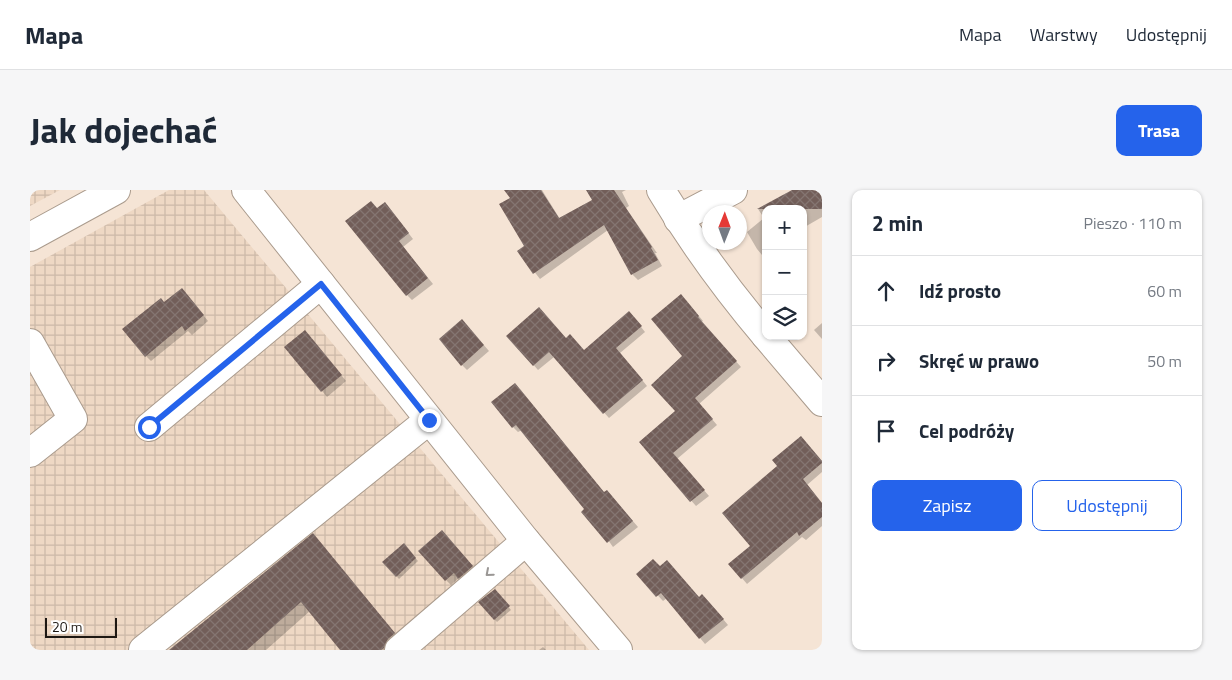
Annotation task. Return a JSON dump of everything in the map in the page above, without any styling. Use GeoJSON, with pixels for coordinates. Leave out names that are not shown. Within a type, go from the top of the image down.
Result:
{"type":"FeatureCollection","features":[{"type":"Feature","properties":{"kind":"street"},"geometry":{"type":"LineString","coordinates":[[30,237],[116,190]]}},
{"type":"Feature","properties":{"kind":"street"},"geometry":{"type":"LineString","coordinates":[[246,190],[526,541],[618,650]]}},
{"type":"Feature","properties":{"kind":"street"},"geometry":{"type":"LineString","coordinates":[[661,190],[678,219],[733,298],[762,331]]}},
{"type":"Feature","properties":{"kind":"street"},"geometry":{"type":"LineString","coordinates":[[678,219],[733,190]]}},
{"type":"Feature","properties":{"kind":"street"},"geometry":{"type":"LineString","coordinates":[[149,427],[321,284]]}},
{"type":"Feature","properties":{"kind":"street"},"geometry":{"type":"LineString","coordinates":[[769,340],[822,402]]}},
{"type":"Feature","properties":{"kind":"street"},"geometry":{"type":"LineString","coordinates":[[30,343],[73,420],[30,453]]}},
{"type":"Feature","properties":{"kind":"street"},"geometry":{"type":"LineString","coordinates":[[143,650],[429,420]]}},
{"type":"Feature","properties":{"kind":"street"},"geometry":{"type":"LineString","coordinates":[[399,650],[526,541]]}},
{"type":"Feature","properties":{"kind":"shaded area"},"geometry":{"type":"Polygon","coordinates":[[[30,190],[60,190],[30,206],[30,190]]]}},
{"type":"Feature","properties":{"kind":"shaded area"},"geometry":{"type":"Polygon","coordinates":[[[169,190],[204,190],[589,650],[30,650],[30,267],[169,190]]]}},
{"type":"Feature","properties":{"kind":"building"},"geometry":{"type":"Polygon","coordinates":[[[504,190],[541,190],[559,218],[592,200],[586,190],[614,190],[652,247],[658,260],[631,275],[604,225],[533,274],[517,251],[524,246],[499,204],[510,198],[504,190]]]}},
{"type":"Feature","properties":{"kind":"building"},"geometry":{"type":"Polygon","coordinates":[[[792,190],[822,190],[822,209],[807,209],[807,205],[764,205],[792,190]]]}},
{"type":"Feature","properties":{"kind":"building"},"geometry":{"type":"Polygon","coordinates":[[[371,201],[377,208],[385,202],[409,233],[399,241],[428,278],[406,296],[345,221],[371,201]]]}},
{"type":"Feature","properties":{"kind":"building"},"geometry":{"type":"Polygon","coordinates":[[[182,288],[204,315],[185,331],[182,326],[145,357],[122,329],[161,298],[164,302],[182,288]]]}},
{"type":"Feature","properties":{"kind":"building"},"geometry":{"type":"Polygon","coordinates":[[[681,294],[698,317],[737,361],[695,398],[713,419],[673,453],[705,490],[690,502],[639,442],[675,411],[651,385],[682,356],[651,319],[681,294]]]}},
{"type":"Feature","properties":{"kind":"building"},"geometry":{"type":"Polygon","coordinates":[[[539,307],[566,338],[570,334],[584,350],[629,311],[642,326],[616,348],[643,380],[603,414],[549,352],[533,366],[506,336],[539,307]]]}},
{"type":"Feature","properties":{"kind":"building"},"geometry":{"type":"Polygon","coordinates":[[[462,319],[484,345],[461,366],[439,339],[462,319]]]}},
{"type":"Feature","properties":{"kind":"building"},"geometry":{"type":"Polygon","coordinates":[[[305,330],[342,375],[321,392],[284,347],[305,330]]]}},
{"type":"Feature","properties":{"kind":"building"},"geometry":{"type":"Polygon","coordinates":[[[515,383],[604,492],[607,490],[633,521],[607,543],[581,512],[584,509],[516,425],[512,428],[491,402],[515,383]]]}},
{"type":"Feature","properties":{"kind":"building"},"geometry":{"type":"Polygon","coordinates":[[[801,436],[822,461],[803,479],[822,503],[822,517],[799,536],[797,532],[741,579],[728,564],[750,546],[722,513],[777,466],[772,460],[801,436]]]}},
{"type":"Feature","properties":{"kind":"building"},"geometry":{"type":"Polygon","coordinates":[[[442,530],[473,566],[458,579],[454,573],[445,581],[418,551],[442,530]]]}},
{"type":"Feature","properties":{"kind":"building"},"geometry":{"type":"Polygon","coordinates":[[[313,533],[395,633],[388,639],[384,648],[381,650],[340,650],[301,602],[247,650],[169,650],[313,533]]]}},
{"type":"Feature","properties":{"kind":"building"},"geometry":{"type":"Polygon","coordinates":[[[404,543],[416,558],[396,577],[382,562],[404,543]]]}},
{"type":"Feature","properties":{"kind":"building"},"geometry":{"type":"Polygon","coordinates":[[[653,559],[660,566],[667,560],[699,597],[702,594],[724,619],[699,639],[661,593],[656,597],[636,574],[653,559]]]}},
{"type":"Feature","properties":{"kind":"building"},"geometry":{"type":"Polygon","coordinates":[[[495,589],[510,606],[494,620],[478,602],[495,589]]]}},
{"type":"Feature","properties":{"kind":"route"},"geometry":{"type":"LineString","coordinates":[[149,427],[321,284],[429,420]]}}]}
